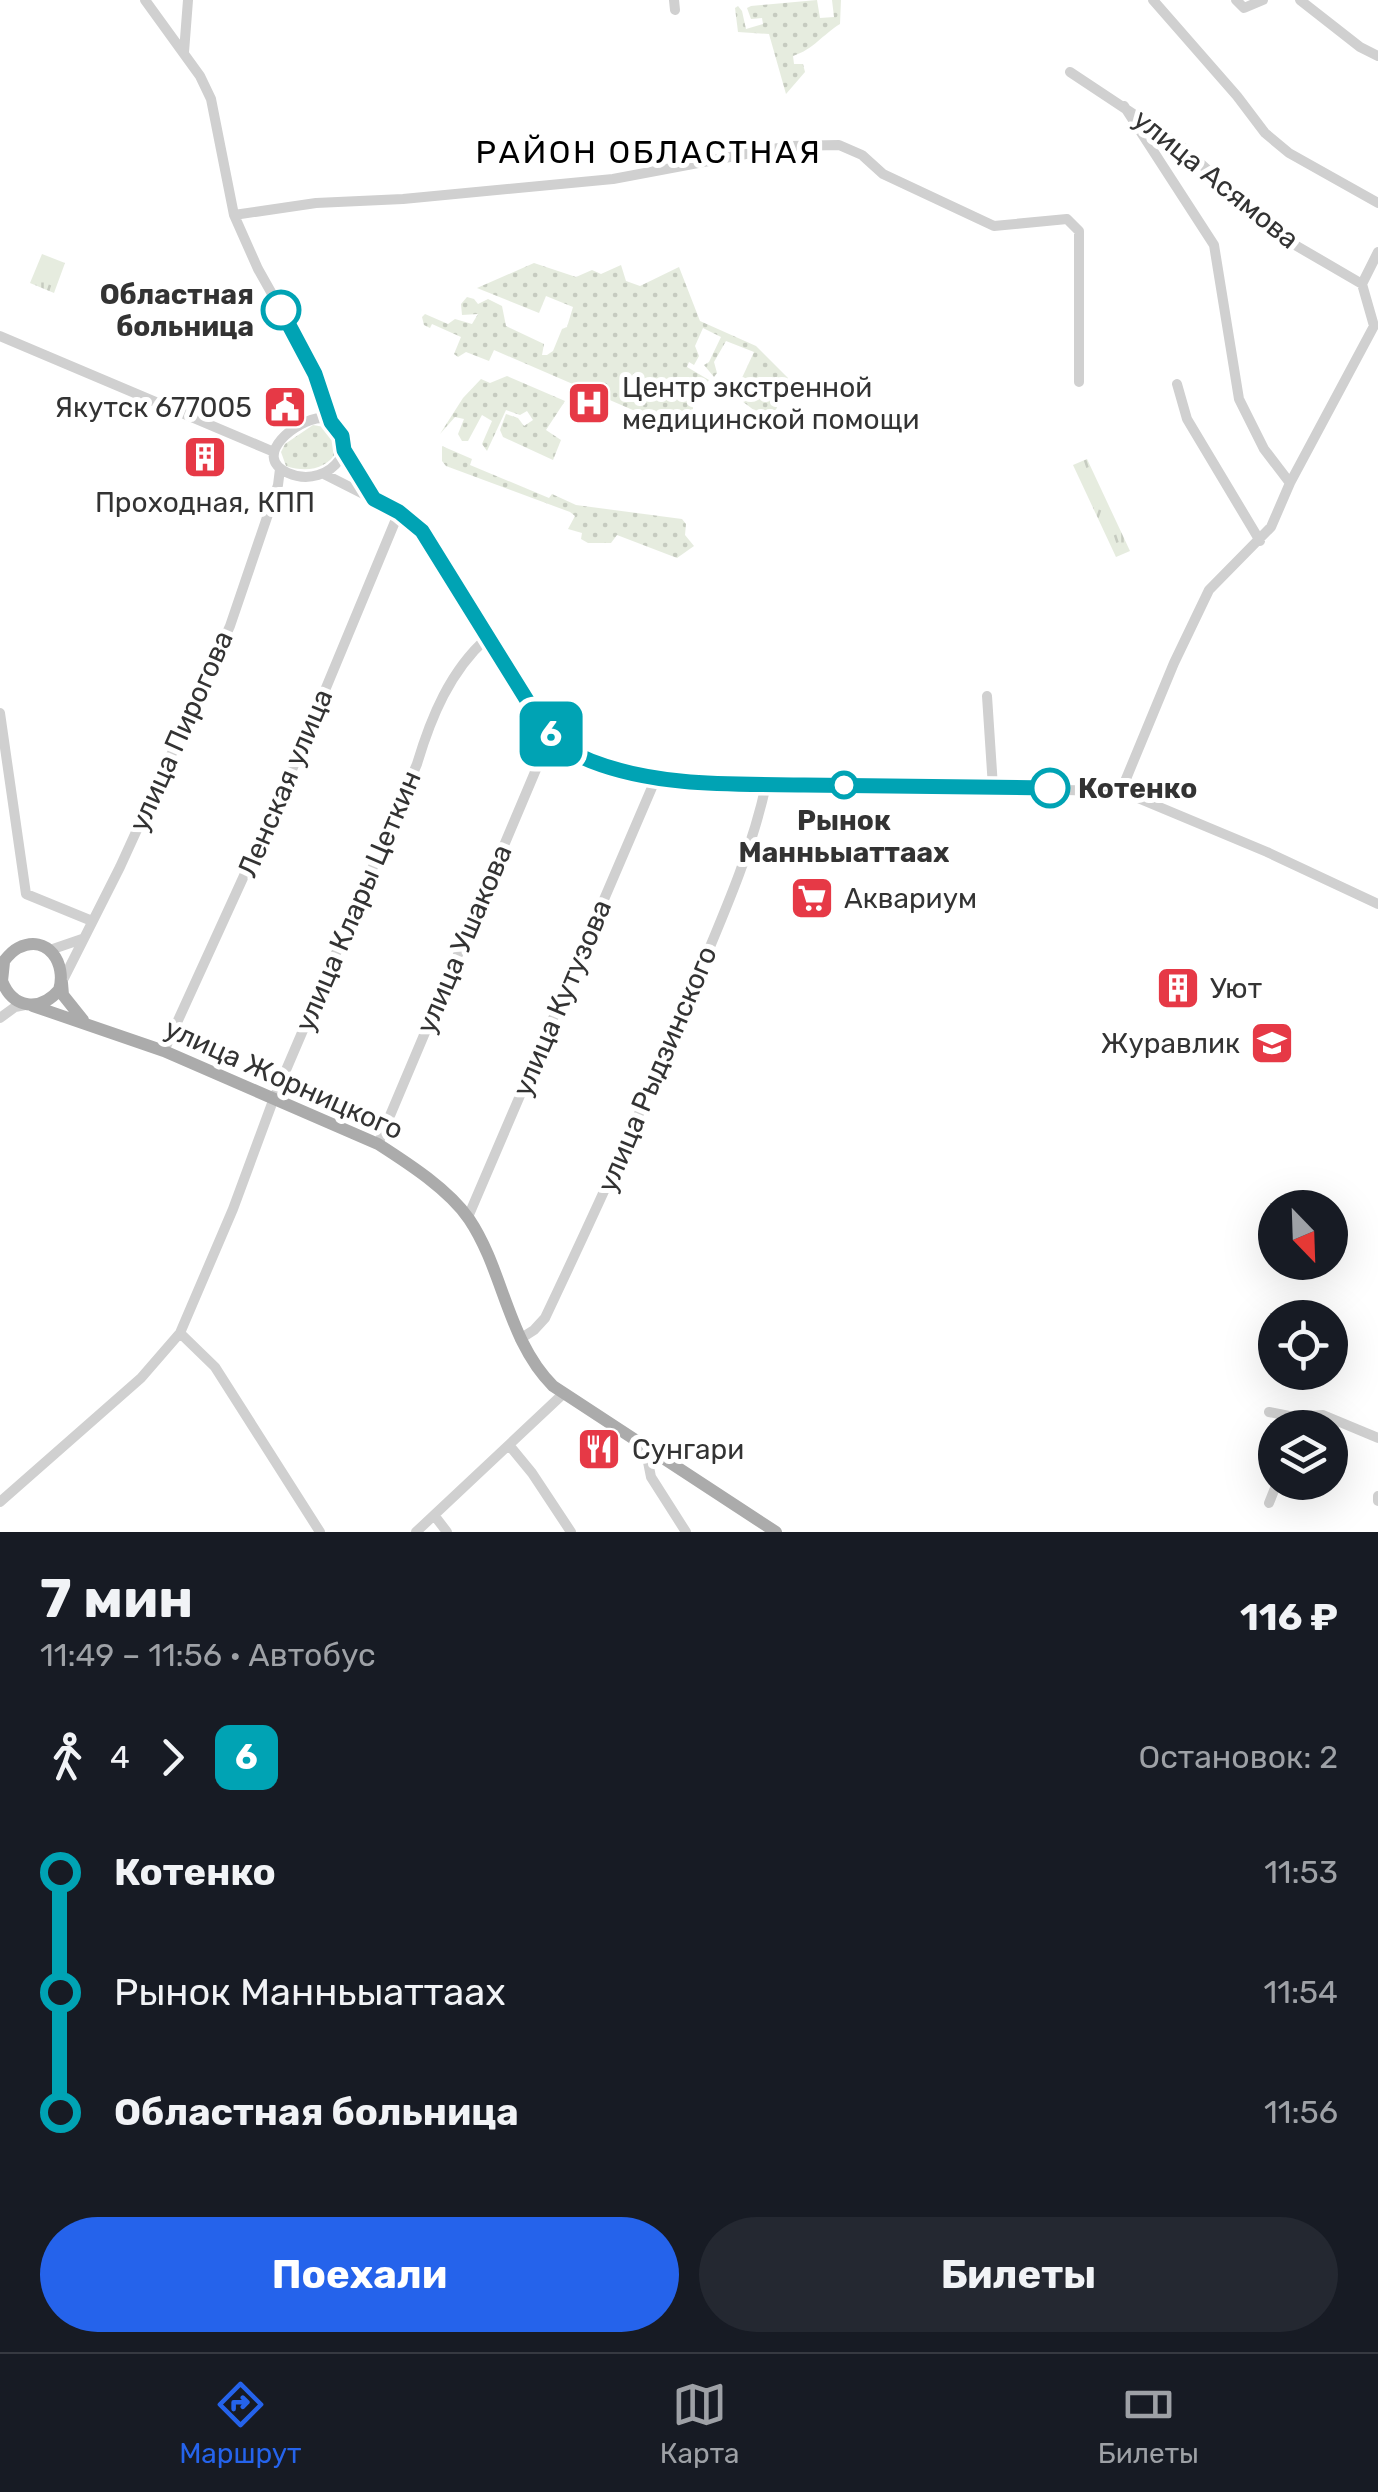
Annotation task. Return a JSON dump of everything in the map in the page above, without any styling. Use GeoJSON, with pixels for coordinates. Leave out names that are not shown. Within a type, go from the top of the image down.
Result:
{"type":"FeatureCollection","features":[{"type":"Feature","properties":{"kind":"main road"},"geometry":{"type":"LineString","coordinates":[[62,983],[53,997],[29,1005],[2,992],[2,964],[22,946],[37,945],[50,950],[62,967],[63,995],[85,1022]]}},
{"type":"Feature","properties":{"kind":"main road","name":"улица Жорницкого"},"geometry":{"type":"LineString","coordinates":[[29,1005],[164,1050],[378,1144],[430,1182],[468,1218],[534,1364],[563,1394],[776,1532]]}},
{"type":"Feature","properties":{"kind":"street"},"geometry":{"type":"LineString","coordinates":[[145,0],[184,52],[211,99],[234,215],[258,269],[303,349],[344,450],[374,499]]}},
{"type":"Feature","properties":{"kind":"street"},"geometry":{"type":"LineString","coordinates":[[184,52],[188,0]]}},
{"type":"Feature","properties":{"kind":"street"},"geometry":{"type":"LineString","coordinates":[[1153,0],[1265,133],[1289,152],[1378,203]]}},
{"type":"Feature","properties":{"kind":"street"},"geometry":{"type":"LineString","coordinates":[[1236,0],[1244,8],[1264,0]]}},
{"type":"Feature","properties":{"kind":"street"},"geometry":{"type":"LineString","coordinates":[[1300,0],[1360,47],[1378,56]]}},
{"type":"Feature","properties":{"kind":"street","name":"улица Асямова"},"geometry":{"type":"LineString","coordinates":[[1070,72],[1180,146],[1283,238],[1362,284]]}},
{"type":"Feature","properties":{"kind":"street"},"geometry":{"type":"LineString","coordinates":[[1124,106],[1214,244],[1239,400],[1264,449],[1290,482]]}},
{"type":"Feature","properties":{"kind":"street"},"geometry":{"type":"LineString","coordinates":[[234,215],[316,203],[403,199],[612,179],[789,146],[839,145],[862,154],[883,174],[994,226],[1067,219],[1074,223],[1078,230],[1079,382]]}},
{"type":"Feature","properties":{"kind":"street"},"geometry":{"type":"LineString","coordinates":[[1121,791],[1209,590],[1271,528],[1290,482],[1374,326],[1362,284],[1378,252]]}},
{"type":"Feature","properties":{"kind":"street"},"geometry":{"type":"LineString","coordinates":[[0,336],[274,452],[280,468],[294,476]]}},
{"type":"Feature","properties":{"kind":"street"},"geometry":{"type":"LineString","coordinates":[[1177,384],[1187,419],[1260,541]]}},
{"type":"Feature","properties":{"kind":"street"},"geometry":{"type":"LineString","coordinates":[[274,452],[280,440],[321,410],[324,401]]}},
{"type":"Feature","properties":{"kind":"street"},"geometry":{"type":"LineString","coordinates":[[312,418],[331,422]]}},
{"type":"Feature","properties":{"kind":"street"},"geometry":{"type":"LineString","coordinates":[[278,485],[294,476],[324,474],[336,467],[344,450]]}},
{"type":"Feature","properties":{"kind":"street","name":"улица Пирогова"},"geometry":{"type":"LineString","coordinates":[[62,983],[120,868],[230,626],[278,485],[280,468]]}},
{"type":"Feature","properties":{"kind":"street"},"geometry":{"type":"LineString","coordinates":[[324,474],[399,512],[422,531],[551,734],[589,760],[656,778],[766,785],[1121,791],[1378,904]]}},
{"type":"Feature","properties":{"kind":"street","name":"Ленская улица"},"geometry":{"type":"LineString","coordinates":[[164,1050],[289,778],[399,512]]}},
{"type":"Feature","properties":{"kind":"street","name":"улица Клары Цеткин"},"geometry":{"type":"LineString","coordinates":[[0,1502],[141,1378],[180,1332],[236,1202],[274,1098],[417,764],[426,731],[466,656],[487,638]]}},
{"type":"Feature","properties":{"kind":"street"},"geometry":{"type":"LineString","coordinates":[[988,696],[993,787]]}},
{"type":"Feature","properties":{"kind":"street"},"geometry":{"type":"LineString","coordinates":[[0,713],[26,894],[92,921]]}},
{"type":"Feature","properties":{"kind":"street","name":"улица Ушакова"},"geometry":{"type":"LineString","coordinates":[[378,1144],[551,734]]}},
{"type":"Feature","properties":{"kind":"street","name":"улица Кутузова"},"geometry":{"type":"LineString","coordinates":[[468,1218],[656,778]]}},
{"type":"Feature","properties":{"kind":"street","name":"улица Рыдзинского"},"geometry":{"type":"LineString","coordinates":[[520,1338],[544,1318],[634,1127],[719,926],[760,814],[766,785]]}},
{"type":"Feature","properties":{"kind":"street"},"geometry":{"type":"LineString","coordinates":[[50,950],[60,950],[83,939]]}},
{"type":"Feature","properties":{"kind":"street"},"geometry":{"type":"LineString","coordinates":[[0,1018],[15,1007],[29,1005]]}},
{"type":"Feature","properties":{"kind":"street"},"geometry":{"type":"LineString","coordinates":[[180,1332],[216,1367],[320,1532]]}},
{"type":"Feature","properties":{"kind":"street"},"geometry":{"type":"LineString","coordinates":[[416,1532],[563,1394]]}},
{"type":"Feature","properties":{"kind":"street"},"geometry":{"type":"LineString","coordinates":[[1348,1425],[1378,1438]]}},
{"type":"Feature","properties":{"kind":"street"},"geometry":{"type":"LineString","coordinates":[[509,1445],[571,1532]]}},
{"type":"Feature","properties":{"kind":"street"},"geometry":{"type":"LineString","coordinates":[[645,1447],[651,1477],[686,1532]]}},
{"type":"Feature","properties":{"kind":"street"},"geometry":{"type":"LineString","coordinates":[[434,1515],[447,1532]]}},
{"type":"Feature","properties":{"kind":"green space"},"geometry":{"type":"Polygon","coordinates":[[[817,0],[820,18],[834,17],[832,0],[841,0],[840,24],[793,56],[794,64],[803,64],[805,72],[786,94],[769,34],[738,32],[735,8],[738,6],[742,11],[746,29],[763,24],[762,18],[751,19],[747,8],[751,6],[817,0]]]}},
{"type":"Feature","properties":{"kind":"green space"},"geometry":{"type":"Polygon","coordinates":[[[42,254],[65,263],[54,293],[30,283],[42,254]]]}},
{"type":"Feature","properties":{"kind":"green space"},"geometry":{"type":"Polygon","coordinates":[[[534,263],[576,277],[592,270],[601,274],[621,265],[626,281],[640,286],[679,267],[700,321],[756,346],[788,378],[771,423],[734,395],[754,352],[726,341],[714,362],[714,377],[704,365],[721,337],[703,328],[695,346],[699,356],[694,365],[689,362],[687,367],[709,380],[692,401],[694,417],[686,433],[494,350],[489,361],[466,352],[458,357],[454,354],[461,337],[432,324],[430,328],[424,325],[425,314],[448,324],[455,319],[472,324],[478,314],[462,315],[461,304],[467,297],[478,304],[488,299],[502,306],[506,326],[544,344],[542,355],[547,355],[567,327],[573,307],[546,296],[539,313],[477,288],[534,263]]]}},
{"type":"Feature","properties":{"kind":"green space"},"geometry":{"type":"Polygon","coordinates":[[[507,376],[565,401],[546,430],[561,440],[553,460],[503,437],[500,430],[506,414],[518,418],[524,426],[533,420],[527,411],[520,415],[506,410],[487,451],[482,444],[492,421],[482,415],[468,441],[462,441],[458,434],[464,419],[455,417],[440,434],[463,398],[481,379],[490,383],[507,376]]]}},
{"type":"Feature","properties":{"kind":"green space"},"geometry":{"type":"Polygon","coordinates":[[[313,425],[331,432],[337,451],[316,468],[286,466],[281,452],[285,444],[313,425]]]}},
{"type":"Feature","properties":{"kind":"green space"},"geometry":{"type":"Polygon","coordinates":[[[442,446],[472,459],[470,465],[549,498],[552,494],[576,505],[682,519],[686,524],[685,535],[694,546],[677,558],[617,535],[611,543],[588,543],[581,539],[582,533],[568,529],[575,516],[570,512],[446,466],[442,446]]]}},
{"type":"Feature","properties":{"kind":"green space"},"geometry":{"type":"Polygon","coordinates":[[[1087,459],[1130,551],[1116,557],[1073,465],[1087,459]]]}},
{"type":"Feature","properties":{"kind":"bus line","name":"6"},"geometry":{"type":"LineString","coordinates":[[281,310],[315,374],[331,422],[342,436],[344,450],[374,499],[416,525],[435,547],[538,718],[573,753],[618,770],[656,778],[766,785],[1050,788]]}},
{"type":"Feature","properties":{"kind":"place","name":"Областная больница"},"geometry":{"type":"Point","coordinates":[281,310]}},
{"type":"Feature","properties":{"kind":"place","name":"Центр экстренной медицинской помощи"},"geometry":{"type":"Point","coordinates":[589,403]}},
{"type":"Feature","properties":{"kind":"place","name":"Якутск 677005"},"geometry":{"type":"Point","coordinates":[285,407]}},
{"type":"Feature","properties":{"kind":"place","name":"Проходная, КПП"},"geometry":{"type":"Point","coordinates":[205,457]}},
{"type":"Feature","properties":{"kind":"place","name":"Рынок Манньыаттаах"},"geometry":{"type":"Point","coordinates":[844,785]}},
{"type":"Feature","properties":{"kind":"place","name":"Котенко"},"geometry":{"type":"Point","coordinates":[1050,788]}},
{"type":"Feature","properties":{"kind":"place","name":"Аквариум"},"geometry":{"type":"Point","coordinates":[812,898]}},
{"type":"Feature","properties":{"kind":"place","name":"Уют"},"geometry":{"type":"Point","coordinates":[1178,988]}},
{"type":"Feature","properties":{"kind":"place","name":"Журавлик"},"geometry":{"type":"Point","coordinates":[1272,1043]}},
{"type":"Feature","properties":{"kind":"place","name":"Сунгари"},"geometry":{"type":"Point","coordinates":[599,1449]}},
{"type":"Feature","properties":{"kind":"district","name":"РАЙОН ОБЛАСТНАЯ"},"geometry":{"type":"Point","coordinates":[649,152]}}]}
